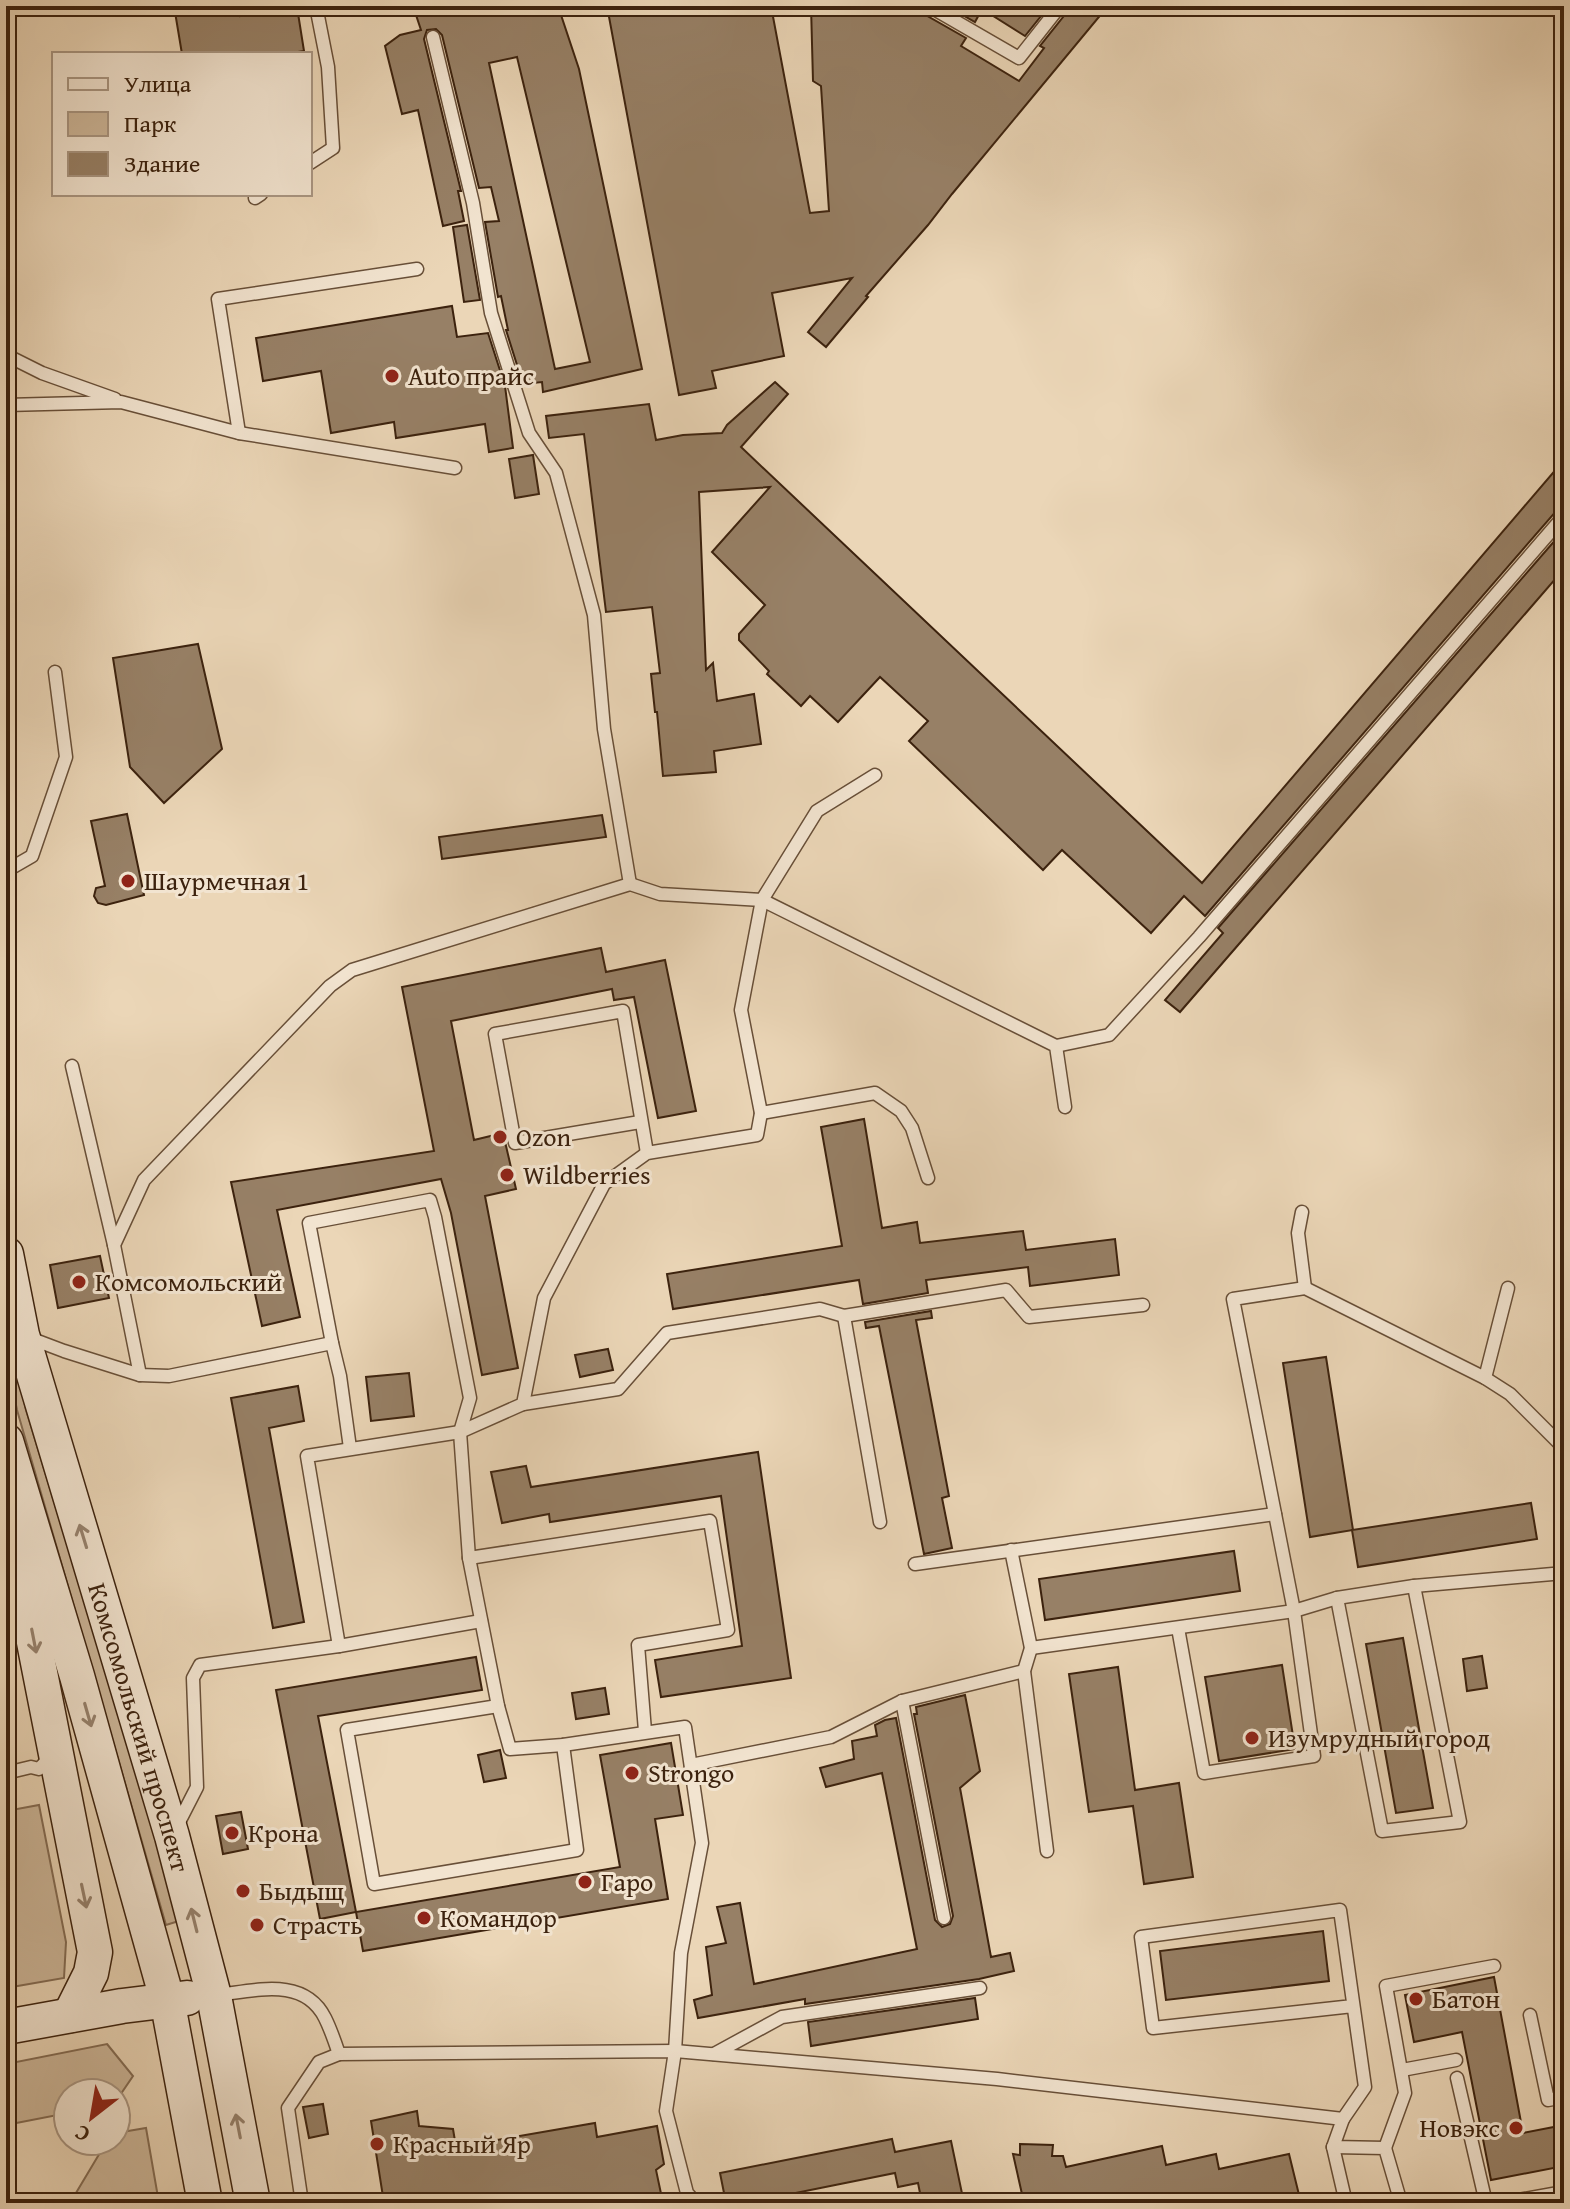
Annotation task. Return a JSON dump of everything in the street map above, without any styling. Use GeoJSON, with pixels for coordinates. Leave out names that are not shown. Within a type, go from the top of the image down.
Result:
{"type":"FeatureCollection","features":[{"type":"Feature","properties":{"kind":"main road","name":"Комсомольский проспект"},"geometry":{"type":"LineString","coordinates":[[6,1254],[22,1335],[172,1836],[214,1996],[253,2203]]}},
{"type":"Feature","properties":{"kind":"main road","name":"Комсомольский проспект"},"geometry":{"type":"LineString","coordinates":[[8,1447],[77,1676],[167,1999],[205,2203]]}},
{"type":"Feature","properties":{"kind":"main road"},"geometry":{"type":"LineString","coordinates":[[8,1447],[21,1576],[95,1952],[91,1973],[70,2015]]}},
{"type":"Feature","properties":{"kind":"main road"},"geometry":{"type":"LineString","coordinates":[[6,2027],[167,1999],[214,1996]]}},
{"type":"Feature","properties":{"kind":"lane"},"geometry":{"type":"LineString","coordinates":[[312,162],[333,148],[328,67],[316,6]]}},
{"type":"Feature","properties":{"kind":"lane"},"geometry":{"type":"LineString","coordinates":[[929,6],[1019,58],[1060,6]]}},
{"type":"Feature","properties":{"kind":"lane"},"geometry":{"type":"LineString","coordinates":[[433,37],[473,203],[491,313],[529,433],[556,473],[594,615],[604,729],[630,884]]}},
{"type":"Feature","properties":{"kind":"lane"},"geometry":{"type":"LineString","coordinates":[[239,433],[218,299],[417,269]]}},
{"type":"Feature","properties":{"kind":"lane"},"geometry":{"type":"LineString","coordinates":[[6,355],[42,373],[121,402],[239,433],[455,468]]}},
{"type":"Feature","properties":{"kind":"lane"},"geometry":{"type":"LineString","coordinates":[[6,405],[121,402]]}},
{"type":"Feature","properties":{"kind":"lane"},"geometry":{"type":"LineString","coordinates":[[114,1245],[144,1180],[330,986],[352,970],[630,884],[660,894],[762,900],[1056,1046],[1109,1035],[1210,925],[1564,516]]}},
{"type":"Feature","properties":{"kind":"lane"},"geometry":{"type":"LineString","coordinates":[[6,871],[32,856],[66,757],[55,672]]}},
{"type":"Feature","properties":{"kind":"lane"},"geometry":{"type":"LineString","coordinates":[[523,1404],[544,1298],[604,1184],[647,1153],[757,1135],[761,1113],[741,1010],[762,900],[817,811],[875,775]]}},
{"type":"Feature","properties":{"kind":"lane"},"geometry":{"type":"LineString","coordinates":[[640,1122],[515,1143],[495,1034],[623,1011],[647,1153]]}},
{"type":"Feature","properties":{"kind":"lane"},"geometry":{"type":"LineString","coordinates":[[1056,1046],[1065,1107]]}},
{"type":"Feature","properties":{"kind":"lane"},"geometry":{"type":"LineString","coordinates":[[72,1066],[114,1245],[140,1375]]}},
{"type":"Feature","properties":{"kind":"lane"},"geometry":{"type":"LineString","coordinates":[[761,1113],[875,1093],[901,1111],[912,1128],[928,1178]]}},
{"type":"Feature","properties":{"kind":"lane"},"geometry":{"type":"LineString","coordinates":[[350,1448],[340,1376],[309,1223],[430,1200],[470,1398],[460,1432],[469,1558],[498,1706],[510,1749],[563,1745],[685,1727],[702,1843],[681,1953],[675,2051],[666,2111],[687,2193],[696,2203]]}},
{"type":"Feature","properties":{"kind":"lane"},"geometry":{"type":"LineString","coordinates":[[1302,1212],[1298,1233],[1305,1288]]}},
{"type":"Feature","properties":{"kind":"lane"},"geometry":{"type":"LineString","coordinates":[[1178,1628],[1204,1773],[1314,1756],[1294,1611],[1233,1299],[1305,1288],[1485,1378],[1510,1394],[1564,1448]]}},
{"type":"Feature","properties":{"kind":"lane"},"geometry":{"type":"LineString","coordinates":[[1485,1378],[1508,1288]]}},
{"type":"Feature","properties":{"kind":"lane"},"geometry":{"type":"LineString","coordinates":[[339,1646],[307,1456],[460,1432],[523,1404],[618,1389],[667,1333],[820,1309],[844,1316],[1006,1290],[1029,1317],[1143,1305]]}},
{"type":"Feature","properties":{"kind":"lane"},"geometry":{"type":"LineString","coordinates":[[844,1316],[880,1522]]}},
{"type":"Feature","properties":{"kind":"lane"},"geometry":{"type":"LineString","coordinates":[[22,1335],[140,1375],[169,1376],[332,1343]]}},
{"type":"Feature","properties":{"kind":"lane"},"geometry":{"type":"LineString","coordinates":[[915,1564],[1275,1514]]}},
{"type":"Feature","properties":{"kind":"lane"},"geometry":{"type":"LineString","coordinates":[[469,1558],[710,1521],[728,1630],[638,1645],[645,1731]]}},
{"type":"Feature","properties":{"kind":"lane"},"geometry":{"type":"LineString","coordinates":[[1011,1550],[1031,1648],[1024,1671],[1047,1851]]}},
{"type":"Feature","properties":{"kind":"lane"},"geometry":{"type":"LineString","coordinates":[[1031,1648],[1294,1611],[1337,1598],[1414,1586],[1564,1573]]}},
{"type":"Feature","properties":{"kind":"lane"},"geometry":{"type":"LineString","coordinates":[[1337,1598],[1382,1831],[1460,1822],[1414,1586]]}},
{"type":"Feature","properties":{"kind":"lane"},"geometry":{"type":"LineString","coordinates":[[172,1836],[197,1787],[193,1678],[200,1665],[339,1646],[481,1621]]}},
{"type":"Feature","properties":{"kind":"lane"},"geometry":{"type":"LineString","coordinates":[[691,1765],[831,1737],[902,1701],[1024,1671]]}},
{"type":"Feature","properties":{"kind":"lane"},"geometry":{"type":"LineString","coordinates":[[902,1701],[944,1918]]}},
{"type":"Feature","properties":{"kind":"lane"},"geometry":{"type":"LineString","coordinates":[[498,1706],[347,1730],[374,1884],[577,1850],[563,1745]]}},
{"type":"Feature","properties":{"kind":"lane"},"geometry":{"type":"LineString","coordinates":[[6,1771],[31,1767],[39,1769],[55,1751]]}},
{"type":"Feature","properties":{"kind":"lane"},"geometry":{"type":"LineString","coordinates":[[1346,2203],[1333,2147],[1343,2119],[1365,2087],[1340,1910],[1141,1937],[1153,2028],[1353,2006]]}},
{"type":"Feature","properties":{"kind":"lane"},"geometry":{"type":"LineString","coordinates":[[1401,2203],[1385,2148],[1405,2093],[1386,1986],[1494,1966]]}},
{"type":"Feature","properties":{"kind":"lane"},"geometry":{"type":"LineString","coordinates":[[214,1996],[282,1988],[305,1995],[324,2016],[339,2054]]}},
{"type":"Feature","properties":{"kind":"lane"},"geometry":{"type":"LineString","coordinates":[[714,2054],[782,2017],[980,1988]]}},
{"type":"Feature","properties":{"kind":"lane"},"geometry":{"type":"LineString","coordinates":[[1530,2015],[1548,2100],[1564,2097]]}},
{"type":"Feature","properties":{"kind":"lane"},"geometry":{"type":"LineString","coordinates":[[302,2203],[288,2108],[319,2062],[339,2054],[675,2051],[997,2079],[1343,2119]]}},
{"type":"Feature","properties":{"kind":"lane"},"geometry":{"type":"LineString","coordinates":[[1402,2070],[1456,2060]]}},
{"type":"Feature","properties":{"kind":"lane"},"geometry":{"type":"LineString","coordinates":[[1457,2078],[1486,2203]]}},
{"type":"Feature","properties":{"kind":"lane"},"geometry":{"type":"LineString","coordinates":[[1333,2147],[1385,2148]]}},
{"type":"Feature","properties":{"kind":"lane"},"geometry":{"type":"LineString","coordinates":[[1502,2203],[1564,2192]]}},
{"type":"Feature","properties":{"kind":"lane"},"geometry":{"type":"LineString","coordinates":[[866,2203],[877,2203]]}},
{"type":"Feature","properties":{"kind":"green space"},"geometry":{"type":"Polygon","coordinates":[[[6,1319],[26,1410],[182,1920],[166,1925],[17,1410],[6,1356],[6,1319]]]}},
{"type":"Feature","properties":{"kind":"green space"},"geometry":{"type":"Polygon","coordinates":[[[39,1805],[66,1942],[64,1978],[6,1988],[6,1811],[39,1805]]]}},
{"type":"Feature","properties":{"kind":"green space"},"geometry":{"type":"Polygon","coordinates":[[[107,2044],[133,2076],[52,2077],[52,2116],[6,2125],[6,2064],[107,2044]]]}},
{"type":"Feature","properties":{"kind":"green space"},"geometry":{"type":"Polygon","coordinates":[[[146,2128],[159,2203],[70,2203],[97,2157],[132,2157],[132,2130],[146,2128]]]}},
{"type":"Feature","properties":{"kind":"building"},"geometry":{"type":"Polygon","coordinates":[[[174,6],[238,6],[240,16],[297,7],[304,51],[182,52],[174,6]]]}},
{"type":"Feature","properties":{"kind":"building"},"geometry":{"type":"Polygon","coordinates":[[[413,6],[558,6],[579,69],[642,369],[543,392],[542,382],[523,384],[506,330],[501,296],[498,297],[485,222],[499,221],[491,187],[479,188],[442,35],[436,29],[427,30],[424,39],[461,191],[458,191],[464,221],[443,226],[418,110],[402,114],[385,46],[400,35],[421,30],[413,6]],[[517,57],[489,63],[555,369],[590,362],[517,57]]]}},
{"type":"Feature","properties":{"kind":"building"},"geometry":{"type":"Polygon","coordinates":[[[607,6],[720,6],[721,11],[771,6],[810,213],[829,211],[821,86],[813,81],[811,6],[920,6],[924,14],[966,38],[961,46],[1019,81],[1044,48],[1040,46],[1069,6],[1108,6],[826,347],[808,332],[852,278],[772,293],[784,356],[712,371],[716,388],[679,395],[607,6]]]}},
{"type":"Feature","properties":{"kind":"building"},"geometry":{"type":"Polygon","coordinates":[[[947,6],[1049,6],[1025,36],[982,9],[975,22],[947,6]]]}},
{"type":"Feature","properties":{"kind":"building"},"geometry":{"type":"Polygon","coordinates":[[[467,225],[480,300],[464,302],[453,227],[467,225]]]}},
{"type":"Feature","properties":{"kind":"building","name":"Auto прайс"},"geometry":{"type":"Polygon","coordinates":[[[452,306],[457,337],[488,333],[505,386],[513,448],[489,452],[485,424],[396,438],[394,422],[331,433],[321,371],[263,381],[256,338],[452,306]]]}},
{"type":"Feature","properties":{"kind":"building"},"geometry":{"type":"Polygon","coordinates":[[[775,382],[788,394],[741,447],[1202,883],[1564,460],[1564,507],[1557,510],[1205,916],[1184,896],[1151,933],[1062,850],[1043,870],[909,741],[928,721],[880,677],[838,722],[810,696],[801,706],[767,674],[769,671],[739,640],[739,634],[765,605],[712,552],[770,487],[699,492],[706,670],[713,663],[717,701],[754,694],[761,744],[714,751],[716,772],[663,776],[651,674],[660,673],[652,607],[606,612],[584,434],[549,438],[546,416],[649,404],[656,440],[722,433],[775,382]]]}},
{"type":"Feature","properties":{"kind":"building"},"geometry":{"type":"Polygon","coordinates":[[[533,455],[539,494],[515,498],[509,459],[533,455]]]}},
{"type":"Feature","properties":{"kind":"building"},"geometry":{"type":"Polygon","coordinates":[[[1564,530],[1564,569],[1180,1012],[1165,1000],[1223,933],[1218,928],[1564,530]]]}},
{"type":"Feature","properties":{"kind":"building"},"geometry":{"type":"Polygon","coordinates":[[[198,644],[222,749],[164,803],[130,767],[113,658],[198,644]]]}},
{"type":"Feature","properties":{"kind":"building"},"geometry":{"type":"Polygon","coordinates":[[[127,814],[144,895],[106,905],[98,903],[94,896],[96,888],[105,886],[91,821],[127,814]]]}},
{"type":"Feature","properties":{"kind":"building"},"geometry":{"type":"Polygon","coordinates":[[[602,815],[606,837],[442,859],[439,837],[602,815]]]}},
{"type":"Feature","properties":{"kind":"building"},"geometry":{"type":"Polygon","coordinates":[[[601,948],[606,972],[665,960],[696,1111],[658,1118],[634,997],[614,1000],[612,989],[451,1021],[474,1140],[503,1133],[516,1189],[485,1196],[518,1368],[482,1375],[451,1213],[441,1179],[277,1210],[300,1317],[262,1326],[231,1182],[434,1151],[402,987],[601,948]]]}},
{"type":"Feature","properties":{"kind":"building"},"geometry":{"type":"Polygon","coordinates":[[[864,1119],[882,1228],[917,1222],[920,1243],[1023,1231],[1026,1250],[1115,1239],[1119,1275],[1030,1286],[1028,1267],[926,1280],[928,1293],[863,1304],[859,1280],[673,1309],[667,1274],[842,1246],[821,1127],[864,1119]]]}},
{"type":"Feature","properties":{"kind":"building","name":"Комсомольский"},"geometry":{"type":"Polygon","coordinates":[[[100,1256],[109,1298],[58,1308],[50,1265],[100,1256]]]}},
{"type":"Feature","properties":{"kind":"building"},"geometry":{"type":"Polygon","coordinates":[[[931,1311],[932,1318],[916,1320],[949,1496],[942,1498],[952,1548],[924,1554],[879,1326],[866,1328],[865,1322],[931,1311]]]}},
{"type":"Feature","properties":{"kind":"building"},"geometry":{"type":"Polygon","coordinates":[[[608,1349],[613,1370],[580,1377],[575,1355],[608,1349]]]}},
{"type":"Feature","properties":{"kind":"building"},"geometry":{"type":"Polygon","coordinates":[[[1326,1357],[1353,1530],[1310,1537],[1283,1363],[1326,1357]]]}},
{"type":"Feature","properties":{"kind":"building"},"geometry":{"type":"Polygon","coordinates":[[[409,1373],[414,1416],[371,1421],[366,1377],[409,1373]]]}},
{"type":"Feature","properties":{"kind":"building"},"geometry":{"type":"Polygon","coordinates":[[[298,1386],[304,1421],[269,1428],[304,1622],[273,1628],[231,1398],[298,1386]]]}},
{"type":"Feature","properties":{"kind":"building"},"geometry":{"type":"Polygon","coordinates":[[[758,1452],[791,1678],[661,1697],[655,1660],[742,1646],[721,1496],[550,1522],[549,1514],[502,1523],[491,1472],[526,1466],[531,1487],[758,1452]]]}},
{"type":"Feature","properties":{"kind":"building"},"geometry":{"type":"Polygon","coordinates":[[[1531,1503],[1537,1539],[1358,1567],[1352,1530],[1531,1503]]]}},
{"type":"Feature","properties":{"kind":"building"},"geometry":{"type":"Polygon","coordinates":[[[1234,1551],[1240,1591],[1045,1620],[1039,1579],[1234,1551]]]}},
{"type":"Feature","properties":{"kind":"building"},"geometry":{"type":"Polygon","coordinates":[[[1403,1638],[1433,1808],[1396,1813],[1366,1644],[1403,1638]]]}},
{"type":"Feature","properties":{"kind":"building"},"geometry":{"type":"Polygon","coordinates":[[[1482,1656],[1487,1688],[1467,1691],[1463,1659],[1482,1656]]]}},
{"type":"Feature","properties":{"kind":"building"},"geometry":{"type":"Polygon","coordinates":[[[476,1657],[482,1690],[318,1716],[356,1912],[320,1919],[276,1690],[476,1657]]]}},
{"type":"Feature","properties":{"kind":"building"},"geometry":{"type":"Polygon","coordinates":[[[1282,1665],[1295,1749],[1219,1761],[1205,1677],[1282,1665]]]}},
{"type":"Feature","properties":{"kind":"building"},"geometry":{"type":"Polygon","coordinates":[[[1118,1667],[1135,1790],[1179,1783],[1193,1877],[1144,1884],[1133,1806],[1089,1812],[1069,1674],[1118,1667]]]}},
{"type":"Feature","properties":{"kind":"building"},"geometry":{"type":"Polygon","coordinates":[[[605,1688],[609,1714],[576,1719],[572,1693],[605,1688]]]}},
{"type":"Feature","properties":{"kind":"building"},"geometry":{"type":"Polygon","coordinates":[[[965,1695],[980,1771],[960,1788],[991,1957],[1010,1953],[1014,1971],[979,1979],[805,2004],[805,1999],[698,2018],[694,2000],[712,1995],[706,1947],[726,1943],[717,1907],[740,1903],[754,1984],[917,1949],[882,1773],[826,1787],[820,1768],[854,1759],[852,1741],[877,1736],[875,1725],[885,1720],[896,1718],[935,1920],[942,1927],[950,1924],[953,1916],[914,1714],[917,1714],[916,1707],[965,1695]]]}},
{"type":"Feature","properties":{"kind":"building"},"geometry":{"type":"Polygon","coordinates":[[[671,1743],[683,1815],[655,1819],[668,1899],[363,1951],[356,1912],[620,1867],[600,1755],[671,1743]]]}},
{"type":"Feature","properties":{"kind":"building"},"geometry":{"type":"Polygon","coordinates":[[[500,1750],[506,1778],[484,1782],[478,1755],[500,1750]]]}},
{"type":"Feature","properties":{"kind":"building","name":"Крона"},"geometry":{"type":"Polygon","coordinates":[[[241,1812],[248,1849],[223,1854],[216,1816],[241,1812]]]}},
{"type":"Feature","properties":{"kind":"building"},"geometry":{"type":"Polygon","coordinates":[[[1323,1931],[1329,1981],[1166,2000],[1160,1951],[1323,1931]]]}},
{"type":"Feature","properties":{"kind":"building"},"geometry":{"type":"Polygon","coordinates":[[[1494,1977],[1523,2133],[1564,2125],[1564,2166],[1491,2180],[1462,2032],[1414,2042],[1405,1995],[1494,1977]]]}},
{"type":"Feature","properties":{"kind":"building"},"geometry":{"type":"Polygon","coordinates":[[[975,1998],[978,2019],[811,2046],[808,2022],[975,1998]]]}},
{"type":"Feature","properties":{"kind":"building"},"geometry":{"type":"Polygon","coordinates":[[[323,2104],[328,2134],[309,2138],[303,2107],[323,2104]]]}},
{"type":"Feature","properties":{"kind":"building"},"geometry":{"type":"Polygon","coordinates":[[[417,2111],[419,2126],[453,2129],[456,2147],[595,2123],[597,2137],[657,2126],[664,2164],[656,2170],[663,2203],[580,2203],[580,2199],[552,2203],[384,2203],[371,2121],[417,2111]]]}},
{"type":"Feature","properties":{"kind":"building"},"geometry":{"type":"Polygon","coordinates":[[[892,2139],[895,2152],[951,2141],[964,2203],[922,2203],[918,2183],[898,2187],[895,2173],[746,2203],[726,2203],[720,2173],[892,2139]]]}},
{"type":"Feature","properties":{"kind":"building"},"geometry":{"type":"Polygon","coordinates":[[[1020,2144],[1053,2145],[1052,2156],[1063,2156],[1066,2167],[1162,2146],[1166,2165],[1216,2154],[1219,2169],[1289,2154],[1301,2203],[1024,2203],[1013,2154],[1020,2155],[1020,2144]]]}},
{"type":"Feature","properties":{"kind":"place","name":"Auto прайс"},"geometry":{"type":"Point","coordinates":[392,376]}},
{"type":"Feature","properties":{"kind":"place","name":"Шаурмечная 1"},"geometry":{"type":"Point","coordinates":[128,881]}},
{"type":"Feature","properties":{"kind":"place","name":"Ozon"},"geometry":{"type":"Point","coordinates":[500,1137]}},
{"type":"Feature","properties":{"kind":"place","name":"Wildberries"},"geometry":{"type":"Point","coordinates":[507,1175]}},
{"type":"Feature","properties":{"kind":"place","name":"Комсомольский"},"geometry":{"type":"Point","coordinates":[79,1282]}},
{"type":"Feature","properties":{"kind":"place","name":"Изумрудный город"},"geometry":{"type":"Point","coordinates":[1252,1738]}},
{"type":"Feature","properties":{"kind":"place","name":"Strongo"},"geometry":{"type":"Point","coordinates":[632,1773]}},
{"type":"Feature","properties":{"kind":"place","name":"Крона"},"geometry":{"type":"Point","coordinates":[232,1833]}},
{"type":"Feature","properties":{"kind":"place","name":"Гаро"},"geometry":{"type":"Point","coordinates":[585,1882]}},
{"type":"Feature","properties":{"kind":"place","name":"Быдыщ"},"geometry":{"type":"Point","coordinates":[243,1891]}},
{"type":"Feature","properties":{"kind":"place","name":"Командор"},"geometry":{"type":"Point","coordinates":[424,1918]}},
{"type":"Feature","properties":{"kind":"place","name":"Страсть"},"geometry":{"type":"Point","coordinates":[257,1925]}},
{"type":"Feature","properties":{"kind":"place","name":"Батон"},"geometry":{"type":"Point","coordinates":[1416,1999]}},
{"type":"Feature","properties":{"kind":"place","name":"Новэкс"},"geometry":{"type":"Point","coordinates":[1516,2128]}},
{"type":"Feature","properties":{"kind":"place","name":"Красный Яр"},"geometry":{"type":"Point","coordinates":[377,2144]}}]}
